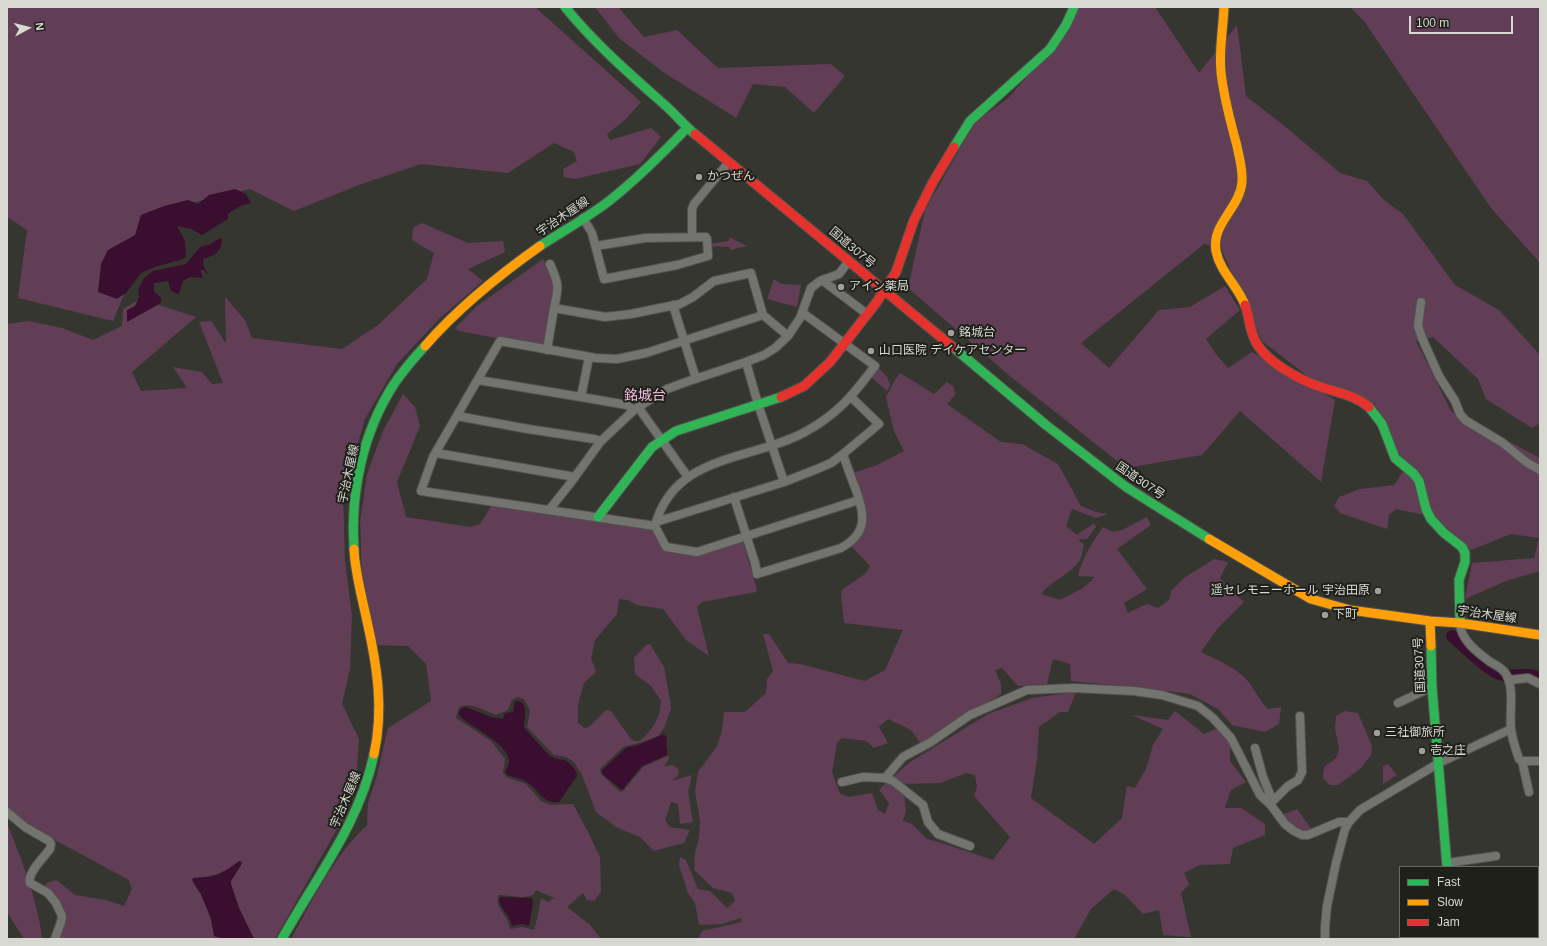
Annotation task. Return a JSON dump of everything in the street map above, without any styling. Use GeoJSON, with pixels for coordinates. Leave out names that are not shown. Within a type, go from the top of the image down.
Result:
{"type":"FeatureCollection","features":[{"type":"Feature","properties":{"kind":"main road","name":"国道307号"},"geometry":{"type":"LineString","coordinates":[[557,7],[623,76],[677,123],[687,128],[729,162],[1046,425],[1126,487],[1230,552],[1311,599],[1326,605],[1350,610],[1430,621],[1432,687],[1447,865]]}},
{"type":"Feature","properties":{"kind":"main road","name":"国道307号"},"geometry":{"type":"LineString","coordinates":[[565,7],[603,48],[680,119],[687,128]]}},
{"type":"Feature","properties":{"kind":"main road"},"geometry":{"type":"LineString","coordinates":[[598,517],[645,455],[661,440],[676,431],[781,397],[804,386],[822,371],[845,344],[885,290],[896,272],[914,220],[933,182],[970,120],[1050,48],[1066,25],[1074,7]]}},
{"type":"Feature","properties":{"kind":"main road"},"geometry":{"type":"LineString","coordinates":[[1224,7],[1221,61],[1222,79],[1240,159],[1242,181],[1241,194],[1218,230],[1215,248],[1217,257],[1240,294],[1247,310],[1254,338],[1258,346],[1266,354],[1280,366],[1305,381],[1348,394],[1358,399],[1371,408],[1377,416],[1385,430],[1395,458],[1418,480],[1426,510],[1435,524],[1466,553],[1460,575],[1460,623]]}},
{"type":"Feature","properties":{"kind":"main road","name":"宇治木屋線"},"geometry":{"type":"LineString","coordinates":[[282,939],[354,817],[367,785],[377,740],[380,707],[378,672],[357,578],[352,525],[355,495],[366,444],[381,409],[398,378],[446,322],[511,268],[607,202],[634,181],[653,164],[687,128]]}},
{"type":"Feature","properties":{"kind":"main road","name":"宇治木屋線"},"geometry":{"type":"LineString","coordinates":[[1430,621],[1460,623],[1540,635]]}},
{"type":"Feature","properties":{"kind":"street"},"geometry":{"type":"LineString","coordinates":[[692,237],[692,209],[694,204],[729,162]]}},
{"type":"Feature","properties":{"kind":"street"},"geometry":{"type":"LineString","coordinates":[[584,218],[592,233],[604,279],[677,265],[708,256],[706,237],[645,238],[596,246]]}},
{"type":"Feature","properties":{"kind":"street"},"geometry":{"type":"LineString","coordinates":[[549,510],[575,478],[601,441],[636,409],[667,390],[764,355],[788,336],[803,313],[812,288],[822,280],[839,274],[849,261]]}},
{"type":"Feature","properties":{"kind":"street"},"geometry":{"type":"LineString","coordinates":[[547,350],[558,288],[557,280],[550,264]]}},
{"type":"Feature","properties":{"kind":"street"},"geometry":{"type":"LineString","coordinates":[[554,308],[605,316],[631,314],[680,304],[714,282],[751,272],[763,315],[788,336]]}},
{"type":"Feature","properties":{"kind":"street"},"geometry":{"type":"LineString","coordinates":[[822,280],[867,314]]}},
{"type":"Feature","properties":{"kind":"street"},"geometry":{"type":"LineString","coordinates":[[1421,302],[1418,326],[1422,338],[1439,376],[1456,401],[1460,414],[1465,420],[1503,443],[1526,462],[1540,470]]}},
{"type":"Feature","properties":{"kind":"street"},"geometry":{"type":"LineString","coordinates":[[673,306],[696,379]]}},
{"type":"Feature","properties":{"kind":"street"},"geometry":{"type":"LineString","coordinates":[[803,313],[875,366],[851,397],[838,410],[804,433],[772,445],[719,461],[688,477],[669,496],[662,507],[655,524],[666,547],[697,552],[859,500]]}},
{"type":"Feature","properties":{"kind":"street"},"geometry":{"type":"LineString","coordinates":[[763,315],[630,357],[611,359],[589,357],[500,341],[436,453],[421,490],[549,510],[655,524],[734,497],[784,482],[831,463],[879,424],[851,397]]}},
{"type":"Feature","properties":{"kind":"street"},"geometry":{"type":"LineString","coordinates":[[582,397],[589,357]]}},
{"type":"Feature","properties":{"kind":"street"},"geometry":{"type":"LineString","coordinates":[[746,362],[758,404],[784,482]]}},
{"type":"Feature","properties":{"kind":"street"},"geometry":{"type":"LineString","coordinates":[[478,380],[627,405],[636,409],[688,477]]}},
{"type":"Feature","properties":{"kind":"street"},"geometry":{"type":"LineString","coordinates":[[458,416],[601,441]]}},
{"type":"Feature","properties":{"kind":"street"},"geometry":{"type":"LineString","coordinates":[[436,453],[575,478]]}},
{"type":"Feature","properties":{"kind":"street"},"geometry":{"type":"LineString","coordinates":[[734,497],[747,536],[757,574],[841,548],[852,540],[860,529],[862,521],[862,507],[843,454]]}},
{"type":"Feature","properties":{"kind":"street"},"geometry":{"type":"LineString","coordinates":[[1460,623],[1460,629],[1463,636],[1508,677],[1528,678],[1540,684]]}},
{"type":"Feature","properties":{"kind":"street"},"geometry":{"type":"LineString","coordinates":[[1508,677],[1511,700],[1511,729],[1519,759],[1522,761],[1529,792]]}},
{"type":"Feature","properties":{"kind":"street"},"geometry":{"type":"LineString","coordinates":[[1398,703],[1432,687]]}},
{"type":"Feature","properties":{"kind":"street"},"geometry":{"type":"LineString","coordinates":[[885,778],[903,758],[931,742],[970,715],[1027,690],[1074,688],[1134,691],[1162,695],[1198,706],[1213,718],[1231,738],[1260,795],[1270,804],[1285,824],[1294,831],[1302,835],[1308,835],[1339,822],[1349,822]]}},
{"type":"Feature","properties":{"kind":"street"},"geometry":{"type":"LineString","coordinates":[[1270,804],[1288,786],[1298,780],[1302,772],[1300,716]]}},
{"type":"Feature","properties":{"kind":"street"},"geometry":{"type":"LineString","coordinates":[[1325,939],[1327,906],[1336,863],[1345,829],[1349,822],[1360,810],[1439,763],[1511,729]]}},
{"type":"Feature","properties":{"kind":"street"},"geometry":{"type":"LineString","coordinates":[[1256,748],[1263,777],[1271,797],[1270,804]]}},
{"type":"Feature","properties":{"kind":"street"},"geometry":{"type":"LineString","coordinates":[[1522,761],[1540,761]]}},
{"type":"Feature","properties":{"kind":"street"},"geometry":{"type":"LineString","coordinates":[[842,782],[863,777],[885,778],[893,781],[923,805],[928,822],[938,834],[970,846]]}},
{"type":"Feature","properties":{"kind":"street"},"geometry":{"type":"LineString","coordinates":[[7,812],[24,827],[49,841],[51,844],[50,849],[28,879],[30,883],[48,893],[56,903],[62,916],[62,922],[55,935],[55,939]]}},
{"type":"Feature","properties":{"kind":"street"},"geometry":{"type":"LineString","coordinates":[[1447,865],[1496,856]]}},
{"type":"Feature","properties":{"kind":"shaded area"},"geometry":{"type":"Polygon","coordinates":[[[7,7],[535,7],[641,102],[626,119],[607,134],[610,140],[651,128],[661,137],[640,164],[575,179],[564,177],[563,169],[577,161],[574,152],[554,143],[508,173],[421,164],[359,185],[294,211],[250,189],[145,214],[144,246],[113,321],[18,298],[27,230],[7,217],[7,7]]]}},
{"type":"Feature","properties":{"kind":"shaded area"},"geometry":{"type":"Polygon","coordinates":[[[595,7],[618,7],[644,37],[677,30],[718,68],[831,64],[845,76],[814,113],[785,87],[753,84],[736,118],[663,72],[619,38],[595,7]]]}},
{"type":"Feature","properties":{"kind":"shaded area"},"geometry":{"type":"Polygon","coordinates":[[[1077,7],[1155,7],[1199,73],[1237,25],[1246,96],[1287,128],[1340,173],[1367,181],[1384,200],[1403,214],[1455,285],[1499,310],[1540,355],[1540,423],[1532,428],[1486,399],[1478,379],[1433,337],[1416,341],[1451,411],[1540,458],[1540,571],[1506,581],[1465,599],[1472,563],[1534,558],[1539,538],[1511,534],[1471,550],[1435,517],[1396,509],[1389,515],[1387,529],[1340,513],[1334,506],[1339,497],[1360,489],[1394,485],[1408,464],[1400,455],[1374,403],[1310,378],[1262,341],[1221,248],[1204,244],[1081,343],[1109,368],[1159,310],[1190,307],[1225,286],[1240,310],[1206,339],[1228,368],[1252,352],[1335,400],[1321,482],[1240,411],[1202,455],[1126,468],[1011,377],[908,288],[925,210],[975,122],[1007,99],[1065,35],[1077,7]]]}},
{"type":"Feature","properties":{"kind":"shaded area"},"geometry":{"type":"Polygon","coordinates":[[[1350,7],[1540,7],[1540,263],[1491,208],[1364,21],[1350,7]]]}},
{"type":"Feature","properties":{"kind":"shaded area"},"geometry":{"type":"Polygon","coordinates":[[[235,189],[246,194],[251,203],[240,206],[228,214],[228,219],[202,235],[191,229],[177,226],[185,241],[186,257],[141,273],[127,292],[117,299],[98,292],[101,264],[108,250],[135,235],[141,215],[164,206],[188,200],[198,204],[209,195],[235,189]]]}},
{"type":"Feature","properties":{"kind":"shaded area"},"geometry":{"type":"Polygon","coordinates":[[[422,223],[468,243],[503,241],[505,252],[468,269],[483,281],[440,318],[397,364],[365,419],[343,493],[345,560],[352,616],[350,669],[342,704],[359,739],[356,781],[342,820],[275,939],[254,939],[239,908],[231,884],[231,881],[241,865],[236,864],[216,874],[193,878],[194,884],[205,904],[214,935],[223,939],[57,939],[62,924],[44,888],[47,883],[56,880],[75,895],[106,900],[124,906],[132,889],[129,880],[29,826],[7,808],[7,324],[28,321],[62,328],[93,340],[122,326],[123,309],[140,299],[196,317],[132,372],[141,391],[187,388],[173,367],[202,372],[212,384],[223,383],[199,322],[211,321],[226,343],[225,297],[245,320],[252,338],[342,349],[378,325],[427,279],[434,253],[412,240],[413,228],[422,223]]]}},
{"type":"Feature","properties":{"kind":"shaded area"},"geometry":{"type":"Polygon","coordinates":[[[729,237],[747,246],[730,250],[730,247],[707,246],[708,244],[729,241],[729,237]]]}},
{"type":"Feature","properties":{"kind":"shaded area"},"geometry":{"type":"Polygon","coordinates":[[[222,238],[222,243],[219,250],[211,256],[203,259],[204,267],[209,276],[204,270],[200,270],[203,278],[190,277],[183,281],[179,294],[171,291],[168,281],[154,283],[154,291],[161,298],[161,303],[127,322],[127,310],[135,306],[139,297],[138,290],[144,278],[153,271],[186,264],[200,247],[211,244],[222,238]]]}},
{"type":"Feature","properties":{"kind":"shaded area"},"geometry":{"type":"Polygon","coordinates":[[[543,259],[549,269],[555,289],[545,342],[540,346],[459,331],[455,328],[477,306],[543,259]]]}},
{"type":"Feature","properties":{"kind":"shaded area"},"geometry":{"type":"Polygon","coordinates":[[[774,279],[781,284],[801,285],[797,307],[767,299],[774,279]]]}},
{"type":"Feature","properties":{"kind":"shaded area"},"geometry":{"type":"Polygon","coordinates":[[[878,367],[887,377],[890,385],[887,391],[871,377],[878,367]]]}},
{"type":"Feature","properties":{"kind":"shaded area"},"geometry":{"type":"Polygon","coordinates":[[[900,373],[934,394],[947,382],[953,386],[955,395],[947,404],[1001,442],[1022,444],[1058,464],[1081,506],[1096,512],[1108,514],[1096,518],[1072,509],[1066,526],[1077,535],[1094,523],[1096,527],[1087,539],[1080,539],[1079,541],[1084,544],[1081,558],[1076,565],[1045,589],[1041,594],[1060,600],[1083,588],[1095,577],[1078,576],[1080,569],[1088,551],[1103,527],[1113,532],[1122,530],[1147,517],[1151,525],[1117,549],[1147,589],[1124,603],[1128,613],[1147,604],[1158,608],[1169,600],[1171,591],[1184,578],[1214,559],[1228,562],[1220,578],[1244,602],[1218,628],[1201,652],[1225,664],[1242,675],[1268,709],[1281,707],[1279,724],[1265,732],[1232,725],[1218,709],[1190,694],[1071,681],[1070,664],[1053,659],[1047,684],[1018,686],[1002,668],[995,670],[1001,684],[1001,694],[921,744],[911,730],[888,719],[879,727],[888,743],[874,748],[866,741],[842,738],[837,743],[832,772],[840,794],[849,797],[872,793],[878,810],[885,814],[889,803],[879,790],[887,782],[904,795],[906,811],[903,821],[912,824],[927,839],[993,860],[1010,837],[974,796],[977,787],[975,775],[966,773],[940,783],[901,784],[894,776],[910,762],[988,714],[1032,698],[1076,692],[1068,712],[1060,712],[1039,727],[1037,759],[1031,798],[1094,844],[1122,818],[1127,786],[1135,788],[1146,769],[1153,745],[1163,729],[1132,715],[1168,720],[1175,711],[1204,734],[1219,728],[1230,744],[1230,761],[1246,782],[1231,790],[1225,808],[1241,808],[1265,824],[1265,835],[1233,848],[1230,864],[1200,865],[1184,873],[1189,884],[1181,893],[1191,937],[1163,935],[1159,910],[1143,914],[1125,895],[1114,889],[1091,909],[1074,939],[698,939],[702,931],[742,922],[741,918],[722,924],[699,925],[695,903],[688,893],[679,865],[680,857],[686,860],[698,889],[710,891],[727,908],[735,901],[732,893],[713,888],[694,870],[700,821],[695,791],[698,772],[717,746],[722,731],[724,712],[745,712],[766,693],[767,679],[773,671],[763,634],[769,634],[788,663],[800,664],[865,681],[885,670],[903,630],[844,623],[841,595],[842,590],[866,573],[870,566],[851,546],[863,530],[853,473],[877,465],[904,451],[894,431],[886,397],[900,373]]]}},
{"type":"Feature","properties":{"kind":"shaded area"},"geometry":{"type":"Polygon","coordinates":[[[403,394],[415,407],[420,426],[397,482],[406,517],[470,527],[480,524],[492,505],[653,530],[662,550],[698,555],[743,542],[757,590],[756,592],[702,602],[697,607],[709,656],[686,640],[663,609],[637,605],[628,600],[619,599],[617,614],[595,640],[591,658],[596,672],[584,683],[578,705],[578,723],[584,728],[589,727],[606,710],[611,711],[631,739],[634,741],[640,741],[655,723],[661,707],[661,701],[651,686],[635,674],[634,658],[646,645],[650,644],[664,667],[670,700],[671,709],[664,728],[658,736],[623,747],[600,769],[601,774],[620,792],[624,790],[643,767],[668,756],[669,758],[664,767],[673,765],[678,769],[679,774],[672,781],[692,775],[688,792],[693,822],[680,824],[678,804],[671,802],[665,820],[670,827],[690,830],[684,843],[654,851],[640,837],[616,827],[596,812],[582,775],[574,762],[566,757],[554,755],[527,727],[530,710],[524,699],[517,697],[512,700],[508,710],[496,715],[473,706],[468,705],[459,707],[456,718],[491,741],[505,759],[503,772],[506,777],[526,784],[541,801],[550,805],[573,804],[600,857],[601,892],[594,901],[587,900],[583,893],[567,907],[590,925],[601,939],[291,939],[334,864],[355,837],[367,825],[368,803],[376,779],[388,728],[431,701],[426,664],[408,646],[377,645],[362,575],[360,522],[367,474],[383,431],[403,394]],[[536,890],[533,895],[523,897],[499,895],[498,904],[509,923],[510,929],[522,927],[534,930],[541,898],[548,902],[554,898],[536,890]]]}},
{"type":"Feature","properties":{"kind":"shaded area"},"geometry":{"type":"Polygon","coordinates":[[[515,701],[523,704],[525,710],[524,727],[542,748],[554,758],[569,762],[576,771],[577,776],[559,802],[553,802],[545,799],[526,782],[507,775],[505,772],[509,760],[506,753],[495,741],[459,715],[462,708],[466,707],[491,717],[503,719],[505,713],[513,712],[515,701]]]}},
{"type":"Feature","properties":{"kind":"shaded area"},"geometry":{"type":"Polygon","coordinates":[[[1345,711],[1358,713],[1372,746],[1371,755],[1361,768],[1338,785],[1330,785],[1323,778],[1324,767],[1336,758],[1339,749],[1335,728],[1336,716],[1345,711]]]}},
{"type":"Feature","properties":{"kind":"shaded area"},"geometry":{"type":"Polygon","coordinates":[[[664,734],[667,738],[667,755],[642,766],[622,790],[602,774],[602,770],[627,747],[638,745],[664,734]]]}},
{"type":"Feature","properties":{"kind":"shaded area"},"geometry":{"type":"Polygon","coordinates":[[[1388,764],[1397,775],[1383,784],[1383,766],[1388,764]]]}},
{"type":"Feature","properties":{"kind":"shaded area"},"geometry":{"type":"Polygon","coordinates":[[[1297,809],[1314,833],[1302,835],[1279,816],[1297,809]]]}},
{"type":"Feature","properties":{"kind":"shaded area"},"geometry":{"type":"Polygon","coordinates":[[[7,823],[33,895],[42,939],[24,939],[7,912],[7,823]]]}},
{"type":"Feature","properties":{"kind":"shaded area"},"geometry":{"type":"Polygon","coordinates":[[[239,861],[242,862],[241,865],[231,881],[231,884],[239,908],[254,939],[223,939],[214,936],[211,919],[201,894],[192,880],[193,878],[208,877],[218,874],[239,861]]]}},
{"type":"Feature","properties":{"kind":"shaded area"},"geometry":{"type":"Polygon","coordinates":[[[500,897],[532,898],[533,904],[529,926],[522,924],[512,926],[500,903],[500,897]]]}},
{"type":"Feature","properties":{"kind":"waterway"},"geometry":{"type":"LineString","coordinates":[[1452,636],[1491,670],[1503,675],[1531,675],[1540,678]]}},
{"type":"Feature","properties":{"kind":"traffic: fast"},"geometry":{"type":"LineString","coordinates":[[565,7],[601,46],[695,134]]}},
{"type":"Feature","properties":{"kind":"traffic: fast"},"geometry":{"type":"LineString","coordinates":[[954,147],[970,121],[1050,49],[1066,25],[1074,7]]}},
{"type":"Feature","properties":{"kind":"traffic: fast"},"geometry":{"type":"LineString","coordinates":[[540,246],[584,219],[609,201],[649,166],[687,128]]}},
{"type":"Feature","properties":{"kind":"traffic: fast"},"geometry":{"type":"LineString","coordinates":[[354,549],[354,506],[361,463],[367,442],[374,422],[394,384],[425,346]]}},
{"type":"Feature","properties":{"kind":"traffic: fast"},"geometry":{"type":"LineString","coordinates":[[954,348],[1046,425],[1126,487],[1209,539]]}},
{"type":"Feature","properties":{"kind":"traffic: fast"},"geometry":{"type":"LineString","coordinates":[[598,517],[652,447],[676,431],[781,397]]}},
{"type":"Feature","properties":{"kind":"traffic: fast"},"geometry":{"type":"LineString","coordinates":[[1369,407],[1382,424],[1395,458],[1414,474],[1419,481],[1426,509],[1431,519],[1444,533],[1462,547],[1465,553],[1465,562],[1459,580],[1460,623]]}},
{"type":"Feature","properties":{"kind":"traffic: fast"},"geometry":{"type":"LineString","coordinates":[[1431,646],[1432,687],[1447,866]]}},
{"type":"Feature","properties":{"kind":"traffic: fast"},"geometry":{"type":"LineString","coordinates":[[282,939],[347,827],[358,804],[374,754]]}},
{"type":"Feature","properties":{"kind":"traffic: slow"},"geometry":{"type":"LineString","coordinates":[[1224,7],[1221,71],[1226,105],[1241,163],[1242,182],[1236,200],[1218,232],[1216,251],[1221,266],[1245,305]]}},
{"type":"Feature","properties":{"kind":"traffic: slow"},"geometry":{"type":"LineString","coordinates":[[425,346],[465,305],[540,246]]}},
{"type":"Feature","properties":{"kind":"traffic: slow"},"geometry":{"type":"LineString","coordinates":[[1209,539],[1311,599],[1350,610],[1430,621],[1431,646]]}},
{"type":"Feature","properties":{"kind":"traffic: slow"},"geometry":{"type":"LineString","coordinates":[[354,549],[357,576],[374,654],[378,687],[379,720],[374,754]]}},
{"type":"Feature","properties":{"kind":"traffic: slow"},"geometry":{"type":"LineString","coordinates":[[1430,621],[1460,623],[1540,635]]}},
{"type":"Feature","properties":{"kind":"traffic: jam"},"geometry":{"type":"LineString","coordinates":[[695,134],[954,348]]}},
{"type":"Feature","properties":{"kind":"traffic: jam"},"geometry":{"type":"LineString","coordinates":[[781,397],[804,386],[830,362],[876,303],[896,272],[914,220],[933,182],[954,147]]}},
{"type":"Feature","properties":{"kind":"traffic: jam"},"geometry":{"type":"LineString","coordinates":[[1245,305],[1254,338],[1266,355],[1274,362],[1294,375],[1315,385],[1353,397],[1369,407]]}},
{"type":"Feature","properties":{"kind":"place","name":"かつぜん"},"geometry":{"type":"Point","coordinates":[699,177]}},
{"type":"Feature","properties":{"kind":"place","name":"アイン薬局"},"geometry":{"type":"Point","coordinates":[841,287]}},
{"type":"Feature","properties":{"kind":"place","name":"銘城台"},"geometry":{"type":"Point","coordinates":[951,333]}},
{"type":"Feature","properties":{"kind":"place","name":"山口医院 デイケアセンター"},"geometry":{"type":"Point","coordinates":[871,351]}},
{"type":"Feature","properties":{"kind":"place","name":"遥セレモニーホール 宇治田原"},"geometry":{"type":"Point","coordinates":[1378,591]}},
{"type":"Feature","properties":{"kind":"place","name":"下町"},"geometry":{"type":"Point","coordinates":[1325,615]}},
{"type":"Feature","properties":{"kind":"place","name":"三社御旅所"},"geometry":{"type":"Point","coordinates":[1377,733]}},
{"type":"Feature","properties":{"kind":"place","name":"壱之庄"},"geometry":{"type":"Point","coordinates":[1422,751]}},
{"type":"Feature","properties":{"kind":"district","name":"銘城台"},"geometry":{"type":"Point","coordinates":[645,396]}}]}
